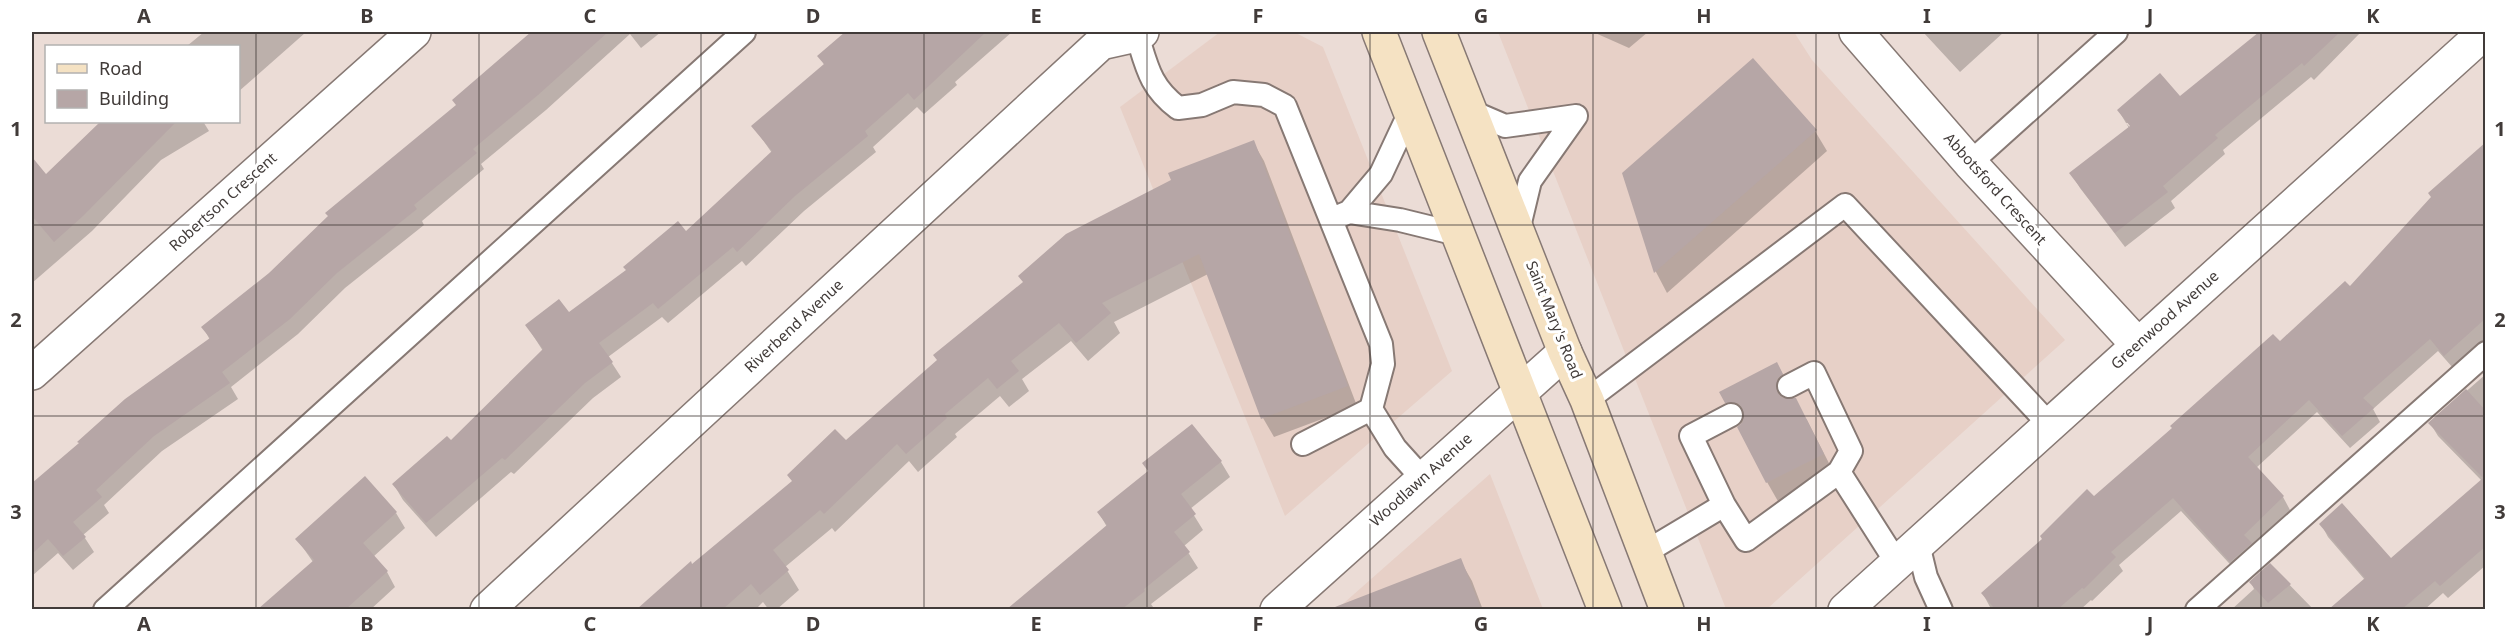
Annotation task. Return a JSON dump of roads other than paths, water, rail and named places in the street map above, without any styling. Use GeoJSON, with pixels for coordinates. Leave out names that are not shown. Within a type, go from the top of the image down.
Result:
{"type":"FeatureCollection","features":[{"type":"Feature","properties":{"kind":"main road"},"geometry":{"type":"LineString","coordinates":[[1379,32],[1605,609]]}},
{"type":"Feature","properties":{"kind":"main road","name":"Saint Mary's Road"},"geometry":{"type":"LineString","coordinates":[[1439,32],[1565,352],[1587,400],[1667,609]]}},
{"type":"Feature","properties":{"kind":"street","name":"Robertson Crescent"},"geometry":{"type":"LineString","coordinates":[[32,373],[414,32]]}},
{"type":"Feature","properties":{"kind":"street","name":"Abbotsford Crescent"},"geometry":{"type":"LineString","coordinates":[[1856,32],[1970,163],[2138,345]]}},
{"type":"Feature","properties":{"kind":"street","name":"Greenwood Avenue"},"geometry":{"type":"LineString","coordinates":[[1854,606],[1907,554],[2049,424],[2485,32]]}},
{"type":"Feature","properties":{"kind":"street","name":"Riverbend Avenue"},"geometry":{"type":"LineString","coordinates":[[487,609],[1098,36],[1139,33]]}},
{"type":"Feature","properties":{"kind":"street","name":"Woodlawn Avenue"},"geometry":{"type":"LineString","coordinates":[[1277,609],[1565,352]]}},
{"type":"Feature","properties":{"kind":"lane"},"geometry":{"type":"LineString","coordinates":[[105,609],[744,32]]}},
{"type":"Feature","properties":{"kind":"lane"},"geometry":{"type":"LineString","coordinates":[[1970,163],[2116,32]]}},
{"type":"Feature","properties":{"kind":"lane"},"geometry":{"type":"LineString","coordinates":[[1139,33],[1151,79],[1164,97],[1178,108],[1202,105],[1233,92],[1264,95],[1285,106],[1340,216],[1381,344],[1383,364],[1371,410],[1395,448],[1423,479]]}},
{"type":"Feature","properties":{"kind":"lane"},"geometry":{"type":"LineString","coordinates":[[1470,111],[1505,126],[1576,116],[1530,181],[1518,231]]}},
{"type":"Feature","properties":{"kind":"lane"},"geometry":{"type":"LineString","coordinates":[[1340,216],[1381,174],[1410,112]]}},
{"type":"Feature","properties":{"kind":"lane"},"geometry":{"type":"LineString","coordinates":[[1587,400],[1845,205],[2049,424]]}},
{"type":"Feature","properties":{"kind":"lane"},"geometry":{"type":"LineString","coordinates":[[1340,216],[1423,225],[1457,234]]}},
{"type":"Feature","properties":{"kind":"lane"},"geometry":{"type":"LineString","coordinates":[[2196,609],[2486,353]]}},
{"type":"Feature","properties":{"kind":"lane"},"geometry":{"type":"LineString","coordinates":[[1731,415],[1691,436],[1724,505],[1746,540],[1839,472],[1851,451],[1814,373],[1789,386]]}},
{"type":"Feature","properties":{"kind":"lane"},"geometry":{"type":"LineString","coordinates":[[1303,444],[1371,410]]}},
{"type":"Feature","properties":{"kind":"lane"},"geometry":{"type":"LineString","coordinates":[[1839,472],[1926,577],[1941,609]]}},
{"type":"Feature","properties":{"kind":"lane"},"geometry":{"type":"LineString","coordinates":[[1644,553],[1724,505]]}}]}
